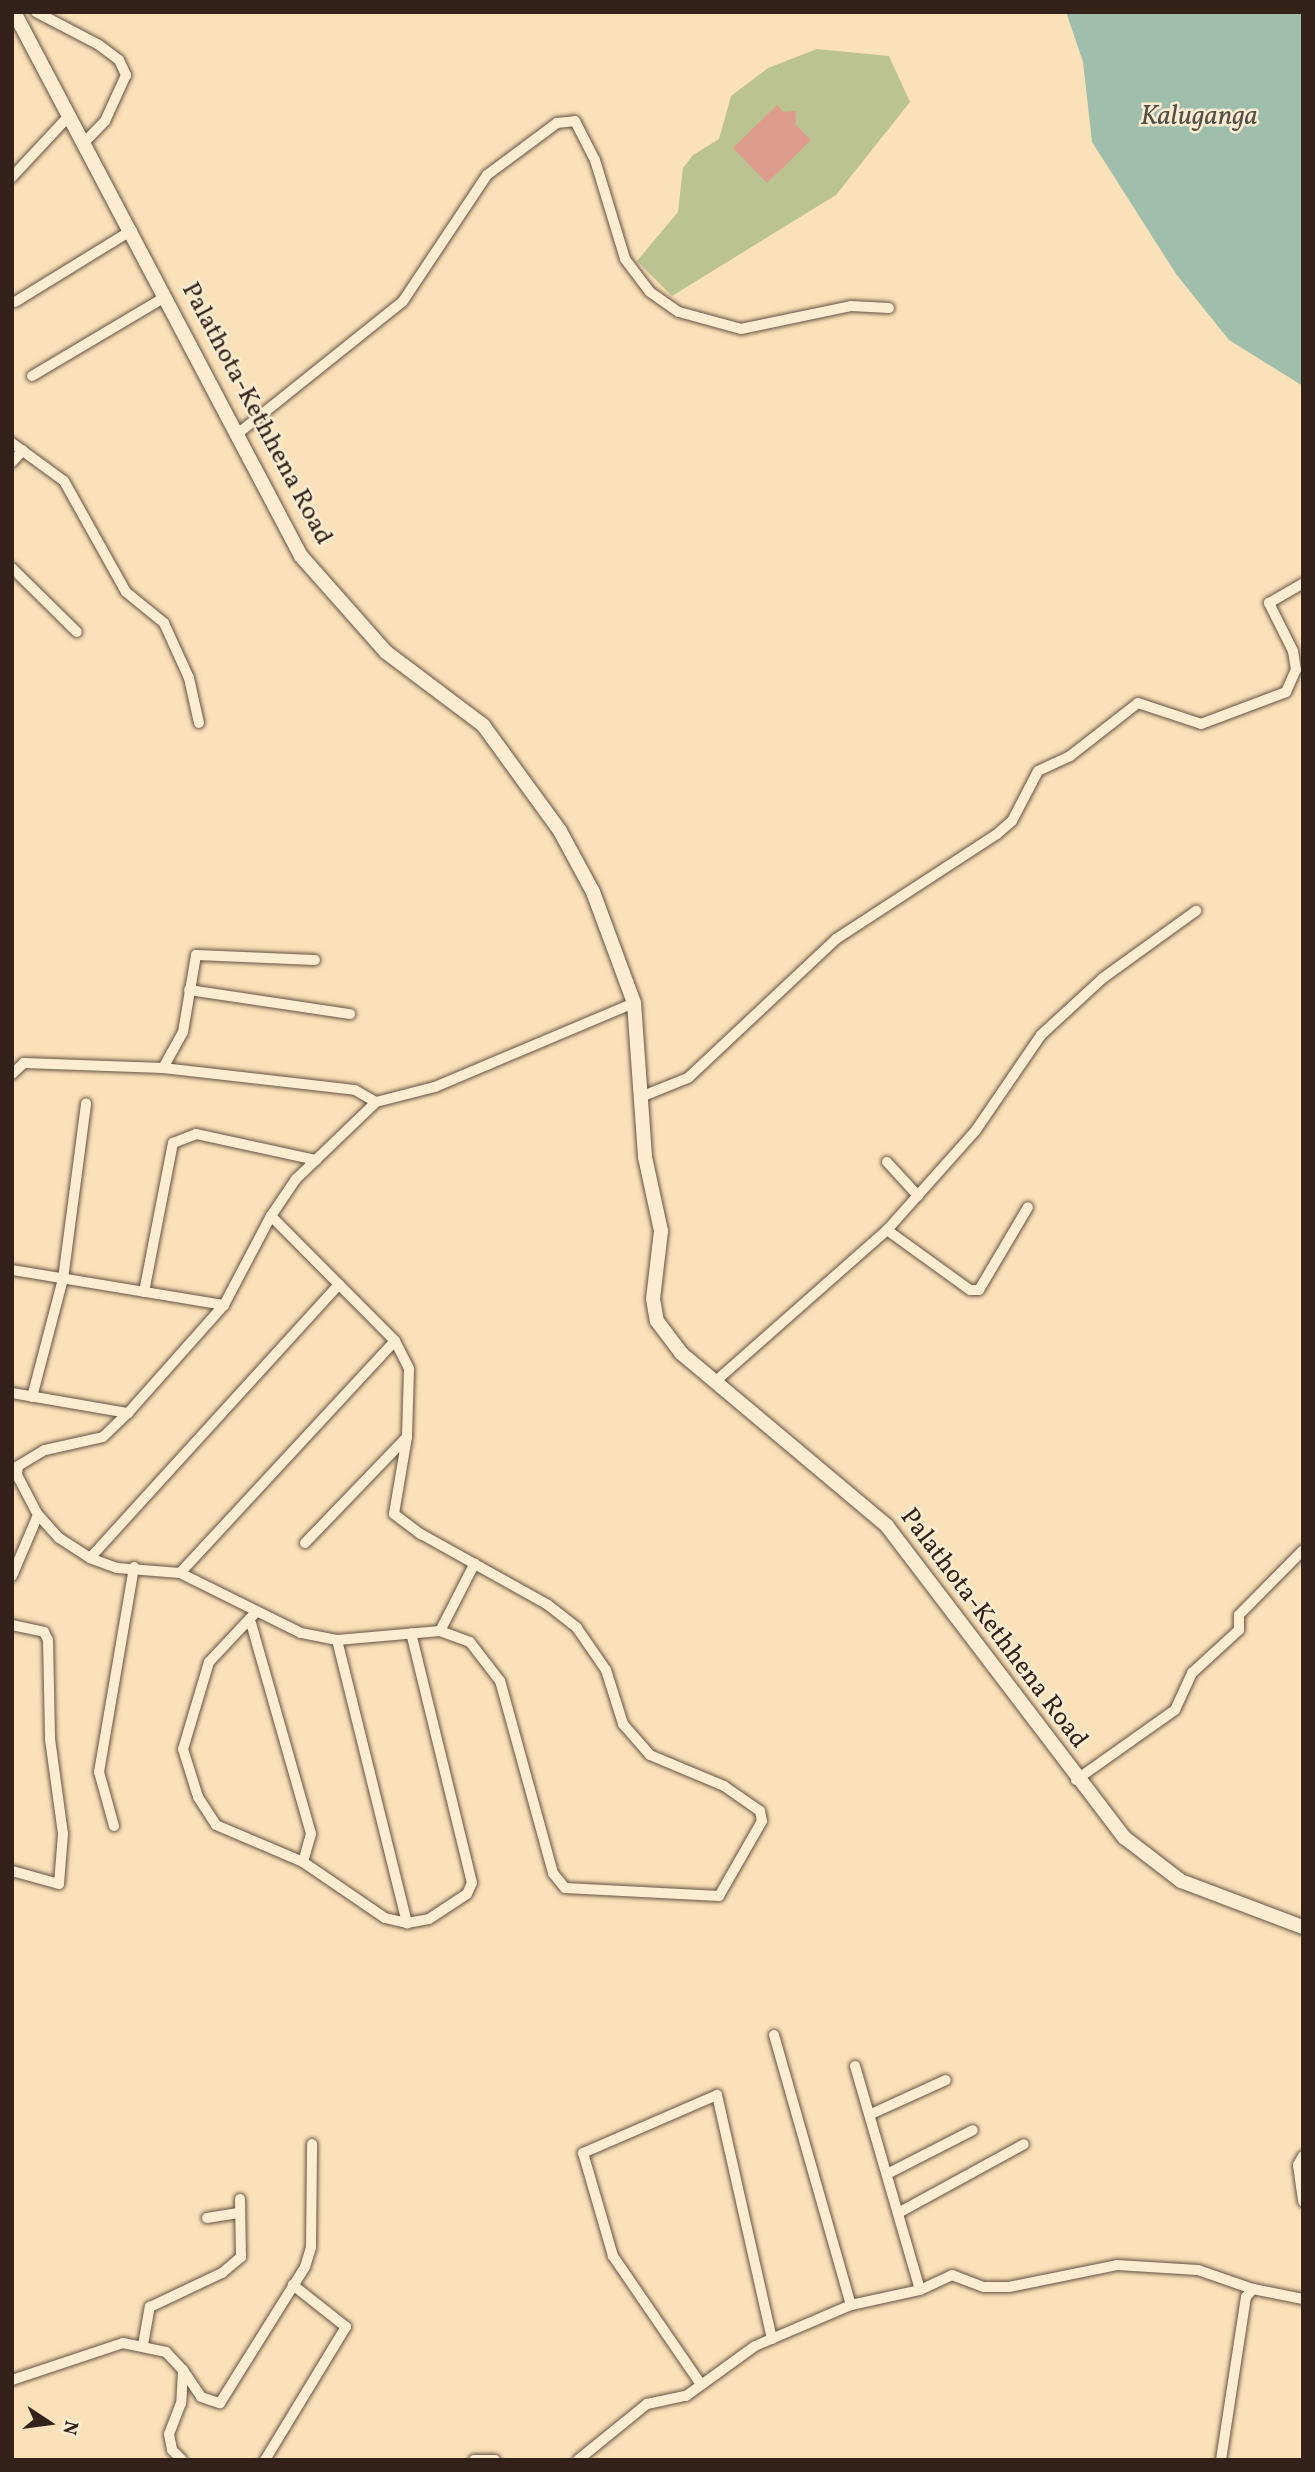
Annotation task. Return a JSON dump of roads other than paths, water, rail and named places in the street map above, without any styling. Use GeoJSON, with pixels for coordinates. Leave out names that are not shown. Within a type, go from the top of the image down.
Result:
{"type":"FeatureCollection","features":[{"type":"Feature","properties":{"kind":"street","name":"Palathota-Kethhena Road"},"geometry":{"type":"LineString","coordinates":[[14,12],[68,117],[132,230],[236,435],[302,556],[386,652],[483,725],[560,831],[598,903],[634,1003],[643,1096],[645,1157],[661,1231],[653,1299],[657,1321],[681,1353],[717,1380],[887,1526],[1076,1780],[1125,1838],[1181,1881],[1303,1927]]}},
{"type":"Feature","properties":{"kind":"street"},"geometry":{"type":"LineString","coordinates":[[36,12],[99,46],[119,60],[125,75],[105,121],[84,143]]}},
{"type":"Feature","properties":{"kind":"street"},"geometry":{"type":"LineString","coordinates":[[12,177],[68,117]]}},
{"type":"Feature","properties":{"kind":"street"},"geometry":{"type":"LineString","coordinates":[[236,435],[403,301],[487,175],[557,122],[575,121],[595,160],[625,259],[650,292],[678,312],[741,329],[851,306],[889,308]]}},
{"type":"Feature","properties":{"kind":"street"},"geometry":{"type":"LineString","coordinates":[[15,302],[132,230]]}},
{"type":"Feature","properties":{"kind":"street"},"geometry":{"type":"LineString","coordinates":[[32,376],[165,296]]}},
{"type":"Feature","properties":{"kind":"street"},"geometry":{"type":"LineString","coordinates":[[12,443],[64,481],[126,592],[164,624],[189,678],[199,723]]}},
{"type":"Feature","properties":{"kind":"street"},"geometry":{"type":"LineString","coordinates":[[12,463],[23,450]]}},
{"type":"Feature","properties":{"kind":"street"},"geometry":{"type":"LineString","coordinates":[[12,568],[77,632]]}},
{"type":"Feature","properties":{"kind":"street"},"geometry":{"type":"LineString","coordinates":[[643,1096],[688,1078],[836,939],[997,834],[1012,821],[1038,771],[1070,756],[1138,703],[1201,724],[1286,692],[1296,670],[1293,651],[1269,603],[1303,583]]}},
{"type":"Feature","properties":{"kind":"street"},"geometry":{"type":"LineString","coordinates":[[717,1380],[887,1230],[976,1130],[1041,1035],[1103,978],[1196,911]]}},
{"type":"Feature","properties":{"kind":"street"},"geometry":{"type":"LineString","coordinates":[[163,1068],[183,1031],[196,955],[315,960]]}},
{"type":"Feature","properties":{"kind":"street"},"geometry":{"type":"LineString","coordinates":[[189,990],[350,1014]]}},
{"type":"Feature","properties":{"kind":"street"},"geometry":{"type":"LineString","coordinates":[[12,1457],[26,1460],[103,1437],[128,1413],[224,1305],[271,1216],[316,1160],[376,1102],[435,1087],[634,1003]]}},
{"type":"Feature","properties":{"kind":"street"},"geometry":{"type":"LineString","coordinates":[[12,1074],[24,1063],[163,1068],[355,1090],[376,1102]]}},
{"type":"Feature","properties":{"kind":"street"},"geometry":{"type":"LineString","coordinates":[[32,1397],[63,1279],[86,1104]]}},
{"type":"Feature","properties":{"kind":"street"},"geometry":{"type":"LineString","coordinates":[[144,1292],[173,1143],[196,1134],[316,1160]]}},
{"type":"Feature","properties":{"kind":"street"},"geometry":{"type":"LineString","coordinates":[[887,1162],[918,1196]]}},
{"type":"Feature","properties":{"kind":"street"},"geometry":{"type":"LineString","coordinates":[[887,1230],[970,1290],[979,1290],[1028,1207]]}},
{"type":"Feature","properties":{"kind":"street"},"geometry":{"type":"LineString","coordinates":[[26,1460],[17,1475],[37,1515],[58,1538],[90,1559],[117,1568],[134,1567],[180,1573],[254,1618],[301,1633],[337,1640],[440,1631],[470,1642],[500,1681],[553,1873],[565,1888],[719,1896],[762,1821],[760,1811],[724,1786],[650,1755],[623,1724],[606,1670],[577,1628],[394,1514],[407,1437],[410,1369],[394,1341],[271,1216]]}},
{"type":"Feature","properties":{"kind":"street"},"geometry":{"type":"LineString","coordinates":[[12,1269],[224,1305]]}},
{"type":"Feature","properties":{"kind":"street"},"geometry":{"type":"LineString","coordinates":[[90,1559],[339,1284]]}},
{"type":"Feature","properties":{"kind":"street"},"geometry":{"type":"LineString","coordinates":[[180,1573],[394,1341]]}},
{"type":"Feature","properties":{"kind":"street"},"geometry":{"type":"LineString","coordinates":[[12,1393],[128,1413]]}},
{"type":"Feature","properties":{"kind":"street"},"geometry":{"type":"LineString","coordinates":[[305,1543],[407,1437]]}},
{"type":"Feature","properties":{"kind":"street"},"geometry":{"type":"LineString","coordinates":[[12,1577],[37,1515]]}},
{"type":"Feature","properties":{"kind":"street"},"geometry":{"type":"LineString","coordinates":[[1076,1780],[1175,1710],[1192,1673],[1239,1630],[1239,1615],[1303,1550]]}},
{"type":"Feature","properties":{"kind":"street"},"geometry":{"type":"LineString","coordinates":[[440,1631],[475,1563]]}},
{"type":"Feature","properties":{"kind":"street"},"geometry":{"type":"LineString","coordinates":[[114,1826],[99,1772],[134,1567]]}},
{"type":"Feature","properties":{"kind":"street"},"geometry":{"type":"LineString","coordinates":[[254,1618],[311,1834],[303,1862]]}},
{"type":"Feature","properties":{"kind":"street"},"geometry":{"type":"LineString","coordinates":[[254,1618],[209,1662],[183,1749],[198,1797],[216,1825],[303,1862],[385,1918],[407,1923],[429,1919],[467,1894],[472,1883],[411,1633]]}},
{"type":"Feature","properties":{"kind":"street"},"geometry":{"type":"LineString","coordinates":[[12,1625],[44,1632],[48,1640],[50,1739],[63,1834],[60,1884],[12,1871]]}},
{"type":"Feature","properties":{"kind":"street"},"geometry":{"type":"LineString","coordinates":[[337,1640],[407,1923]]}},
{"type":"Feature","properties":{"kind":"street"},"geometry":{"type":"LineString","coordinates":[[775,2035],[851,2305]]}},
{"type":"Feature","properties":{"kind":"street"},"geometry":{"type":"LineString","coordinates":[[855,2066],[889,2172],[920,2290]]}},
{"type":"Feature","properties":{"kind":"street"},"geometry":{"type":"LineString","coordinates":[[872,2114],[946,2080]]}},
{"type":"Feature","properties":{"kind":"street"},"geometry":{"type":"LineString","coordinates":[[700,2383],[613,2256],[583,2153],[718,2095],[772,2339]]}},
{"type":"Feature","properties":{"kind":"street"},"geometry":{"type":"LineString","coordinates":[[889,2172],[973,2130]]}},
{"type":"Feature","properties":{"kind":"street"},"geometry":{"type":"LineString","coordinates":[[12,2380],[123,2343],[143,2345],[166,2352],[183,2370],[201,2397],[220,2403],[293,2285],[311,2246],[312,2144]]}},
{"type":"Feature","properties":{"kind":"street"},"geometry":{"type":"LineString","coordinates":[[900,2212],[1024,2144]]}},
{"type":"Feature","properties":{"kind":"street"},"geometry":{"type":"LineString","coordinates":[[1303,2156],[1298,2165],[1303,2202]]}},
{"type":"Feature","properties":{"kind":"street"},"geometry":{"type":"LineString","coordinates":[[143,2345],[150,2307],[222,2273],[241,2258],[240,2199]]}},
{"type":"Feature","properties":{"kind":"street"},"geometry":{"type":"LineString","coordinates":[[206,2218],[240,2213]]}},
{"type":"Feature","properties":{"kind":"street"},"geometry":{"type":"LineString","coordinates":[[578,2460],[647,2404],[687,2396],[700,2383],[772,2339],[851,2305],[920,2290],[952,2275],[984,2287],[1009,2287],[1117,2265],[1198,2270],[1254,2289],[1303,2299]]}},
{"type":"Feature","properties":{"kind":"street"},"geometry":{"type":"LineString","coordinates":[[265,2460],[346,2327],[293,2285]]}},
{"type":"Feature","properties":{"kind":"street"},"geometry":{"type":"LineString","coordinates":[[1221,2460],[1240,2315],[1254,2289]]}},
{"type":"Feature","properties":{"kind":"street"},"geometry":{"type":"LineString","coordinates":[[182,2460],[169,2434],[181,2403],[183,2370]]}},
{"type":"Feature","properties":{"kind":"street"},"geometry":{"type":"LineString","coordinates":[[474,2460],[495,2460]]}},
{"type":"Feature","properties":{"kind":"water","name":"Kaluganga"},"geometry":{"type":"Polygon","coordinates":[[[1066,12],[1303,12],[1303,386],[1229,340],[1176,274],[1092,142],[1083,62],[1066,12]]]}}]}
